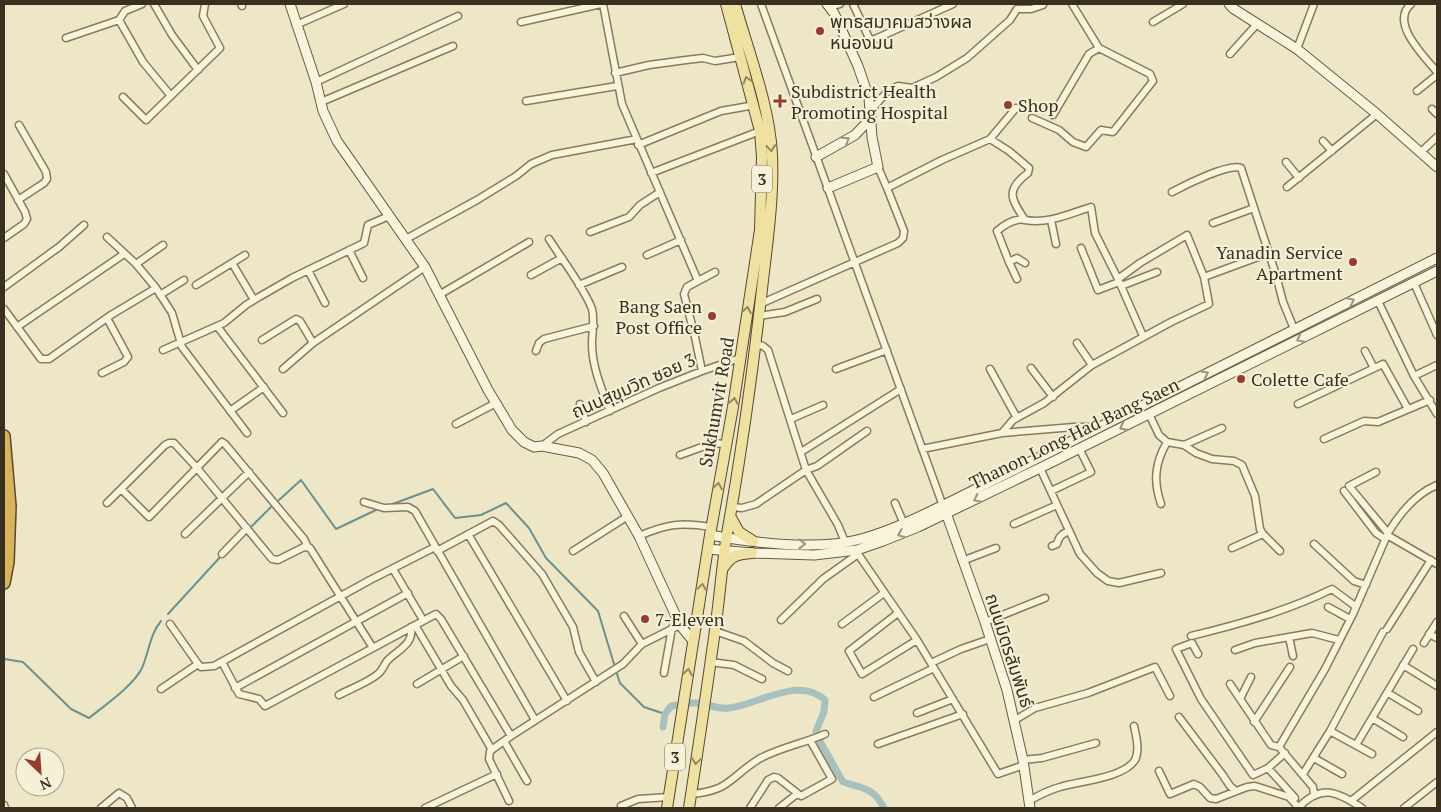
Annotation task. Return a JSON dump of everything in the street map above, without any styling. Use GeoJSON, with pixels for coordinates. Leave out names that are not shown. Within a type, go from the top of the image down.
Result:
{"type":"FeatureCollection","features":[{"type":"Feature","properties":{"kind":"highway"},"geometry":{"type":"LineString","coordinates":[[4,436],[10,506],[8,562],[4,583]]}},
{"type":"Feature","properties":{"kind":"main road","name":"Sukhumvit Road"},"geometry":{"type":"LineString","coordinates":[[667,808],[760,230],[762,158],[760,131],[755,106],[726,4]]}},
{"type":"Feature","properties":{"kind":"main road","name":"Sukhumvit Road"},"geometry":{"type":"LineString","coordinates":[[689,808],[715,631],[724,551],[756,344],[769,230],[772,155],[766,110],[735,4]]}},
{"type":"Feature","properties":{"kind":"main road"},"geometry":{"type":"LineString","coordinates":[[731,512],[739,532],[753,541]]}},
{"type":"Feature","properties":{"kind":"main road"},"geometry":{"type":"LineString","coordinates":[[722,571],[730,558],[736,555],[752,553]]}},
{"type":"Feature","properties":{"kind":"street"},"geometry":{"type":"LineString","coordinates":[[66,38],[119,20],[125,11],[142,4]]}},
{"type":"Feature","properties":{"kind":"street"},"geometry":{"type":"LineString","coordinates":[[154,4],[172,35],[198,70]]}},
{"type":"Feature","properties":{"kind":"street"},"geometry":{"type":"LineString","coordinates":[[123,97],[146,120],[220,48],[203,16],[205,4]]}},
{"type":"Feature","properties":{"kind":"street"},"geometry":{"type":"LineString","coordinates":[[290,4],[327,122],[338,141],[425,267],[512,430],[524,442],[534,447],[542,446],[579,453],[592,460],[603,473],[639,536],[676,626],[693,641]]}},
{"type":"Feature","properties":{"kind":"street"},"geometry":{"type":"LineString","coordinates":[[296,25],[344,4]]}},
{"type":"Feature","properties":{"kind":"street"},"geometry":{"type":"LineString","coordinates":[[521,22],[602,4],[622,104],[698,280]]}},
{"type":"Feature","properties":{"kind":"street"},"geometry":{"type":"LineString","coordinates":[[761,4],[944,510]]}},
{"type":"Feature","properties":{"kind":"street"},"geometry":{"type":"LineString","coordinates":[[760,304],[898,243],[903,238],[904,230],[878,168],[872,137],[869,98],[858,66],[828,5],[840,4]]}},
{"type":"Feature","properties":{"kind":"street"},"geometry":{"type":"LineString","coordinates":[[853,4],[870,40],[875,40],[953,4]]}},
{"type":"Feature","properties":{"kind":"street"},"geometry":{"type":"LineString","coordinates":[[1032,118],[1059,130],[1073,142],[1083,147],[1089,146],[1101,130],[1113,132],[1154,81],[1150,74],[1099,48],[1072,4]]}},
{"type":"Feature","properties":{"kind":"street"},"geometry":{"type":"LineString","coordinates":[[1153,22],[1184,4]]}},
{"type":"Feature","properties":{"kind":"street"},"geometry":{"type":"LineString","coordinates":[[1229,4],[1297,49],[1377,114],[1437,167]]}},
{"type":"Feature","properties":{"kind":"street"},"geometry":{"type":"LineString","coordinates":[[1297,49],[1314,4]]}},
{"type":"Feature","properties":{"kind":"street"},"geometry":{"type":"LineString","coordinates":[[1411,4],[1404,15],[1404,24],[1413,43],[1437,74],[1417,91]]}},
{"type":"Feature","properties":{"kind":"street"},"geometry":{"type":"LineString","coordinates":[[816,157],[855,135],[887,92],[898,86],[912,88],[936,77],[967,58],[1010,20],[1017,9],[1031,9],[1043,5]]}},
{"type":"Feature","properties":{"kind":"street"},"geometry":{"type":"LineString","coordinates":[[316,82],[458,16]]}},
{"type":"Feature","properties":{"kind":"street"},"geometry":{"type":"LineString","coordinates":[[119,20],[143,62],[171,96]]}},
{"type":"Feature","properties":{"kind":"street"},"geometry":{"type":"LineString","coordinates":[[1230,54],[1257,24]]}},
{"type":"Feature","properties":{"kind":"street"},"geometry":{"type":"LineString","coordinates":[[321,102],[453,46]]}},
{"type":"Feature","properties":{"kind":"street"},"geometry":{"type":"LineString","coordinates":[[1054,115],[1089,54],[1099,48]]}},
{"type":"Feature","properties":{"kind":"street"},"geometry":{"type":"LineString","coordinates":[[615,73],[649,65],[686,60],[703,58],[714,61],[740,57]]}},
{"type":"Feature","properties":{"kind":"street"},"geometry":{"type":"LineString","coordinates":[[526,101],[617,86]]}},
{"type":"Feature","properties":{"kind":"street"},"geometry":{"type":"LineString","coordinates":[[406,239],[485,195],[516,176],[531,164],[552,154],[638,142],[721,111],[755,106]]}},
{"type":"Feature","properties":{"kind":"street"},"geometry":{"type":"LineString","coordinates":[[887,188],[942,160],[990,139],[1016,108]]}},
{"type":"Feature","properties":{"kind":"street"},"geometry":{"type":"LineString","coordinates":[[1287,187],[1377,114]]}},
{"type":"Feature","properties":{"kind":"street"},"geometry":{"type":"LineString","coordinates":[[18,200],[48,179],[46,172],[19,125]]}},
{"type":"Feature","properties":{"kind":"street"},"geometry":{"type":"LineString","coordinates":[[651,173],[760,131]]}},
{"type":"Feature","properties":{"kind":"street"},"geometry":{"type":"LineString","coordinates":[[1421,152],[1437,137]]}},
{"type":"Feature","properties":{"kind":"street"},"geometry":{"type":"LineString","coordinates":[[990,139],[1009,151],[1028,168],[1028,172],[1015,183],[1012,191],[1015,206],[1025,220]]}},
{"type":"Feature","properties":{"kind":"street"},"geometry":{"type":"LineString","coordinates":[[1323,141],[1332,152]]}},
{"type":"Feature","properties":{"kind":"street"},"geometry":{"type":"LineString","coordinates":[[1286,162],[1299,178]]}},
{"type":"Feature","properties":{"kind":"street"},"geometry":{"type":"LineString","coordinates":[[1172,192],[1202,178],[1238,167],[1242,171],[1269,252],[1283,302],[1294,329]]}},
{"type":"Feature","properties":{"kind":"street"},"geometry":{"type":"LineString","coordinates":[[828,188],[878,168]]}},
{"type":"Feature","properties":{"kind":"street"},"geometry":{"type":"LineString","coordinates":[[4,174],[26,216],[26,221],[4,238]]}},
{"type":"Feature","properties":{"kind":"street"},"geometry":{"type":"LineString","coordinates":[[590,232],[629,217],[640,205],[660,192]]}},
{"type":"Feature","properties":{"kind":"street"},"geometry":{"type":"LineString","coordinates":[[1017,279],[997,231],[1003,226],[1020,219],[1037,222],[1051,220],[1091,207],[1095,233],[1143,336]]}},
{"type":"Feature","properties":{"kind":"street"},"geometry":{"type":"LineString","coordinates":[[1213,223],[1254,208]]}},
{"type":"Feature","properties":{"kind":"street"},"geometry":{"type":"LineString","coordinates":[[163,350],[224,323],[254,300],[308,270],[364,243],[368,225],[390,216]]}},
{"type":"Feature","properties":{"kind":"street"},"geometry":{"type":"LineString","coordinates":[[1051,220],[1056,244]]}},
{"type":"Feature","properties":{"kind":"street"},"geometry":{"type":"LineString","coordinates":[[4,287],[59,247],[84,224]]}},
{"type":"Feature","properties":{"kind":"street"},"geometry":{"type":"LineString","coordinates":[[1002,433],[1013,420],[1053,396],[1092,365],[1143,336],[1209,304],[1204,277],[1187,235],[1145,259],[1119,282]]}},
{"type":"Feature","properties":{"kind":"street"},"geometry":{"type":"LineString","coordinates":[[107,237],[136,264],[156,288],[172,314],[179,342],[247,433]]}},
{"type":"Feature","properties":{"kind":"street"},"geometry":{"type":"LineString","coordinates":[[550,239],[592,309],[594,363],[610,411]]}},
{"type":"Feature","properties":{"kind":"street"},"geometry":{"type":"LineString","coordinates":[[646,254],[681,240]]}},
{"type":"Feature","properties":{"kind":"street"},"geometry":{"type":"LineString","coordinates":[[439,295],[529,242]]}},
{"type":"Feature","properties":{"kind":"street"},"geometry":{"type":"LineString","coordinates":[[136,264],[164,245]]}},
{"type":"Feature","properties":{"kind":"street"},"geometry":{"type":"LineString","coordinates":[[1081,248],[1098,290],[1119,282],[1157,272]]}},
{"type":"Feature","properties":{"kind":"street"},"geometry":{"type":"LineString","coordinates":[[349,250],[364,278]]}},
{"type":"Feature","properties":{"kind":"street"},"geometry":{"type":"LineString","coordinates":[[1204,277],[1269,252]]}},
{"type":"Feature","properties":{"kind":"street"},"geometry":{"type":"LineString","coordinates":[[17,327],[124,254]]}},
{"type":"Feature","properties":{"kind":"street"},"geometry":{"type":"LineString","coordinates":[[196,285],[245,255]]}},
{"type":"Feature","properties":{"kind":"street"},"geometry":{"type":"LineString","coordinates":[[531,275],[562,258]]}},
{"type":"Feature","properties":{"kind":"street"},"geometry":{"type":"LineString","coordinates":[[1010,262],[1016,258],[1025,263]]}},
{"type":"Feature","properties":{"kind":"street","name":"Thanon Long Had Bang Saen"},"geometry":{"type":"LineString","coordinates":[[708,549],[752,553],[814,555],[857,552],[918,527],[944,510],[1099,427],[1437,258]]}},
{"type":"Feature","properties":{"kind":"street"},"geometry":{"type":"LineString","coordinates":[[232,263],[254,300]]}},
{"type":"Feature","properties":{"kind":"street"},"geometry":{"type":"LineString","coordinates":[[283,369],[313,343],[425,267]]}},
{"type":"Feature","properties":{"kind":"street"},"geometry":{"type":"LineString","coordinates":[[579,285],[622,267]]}},
{"type":"Feature","properties":{"kind":"street"},"geometry":{"type":"LineString","coordinates":[[308,270],[326,303]]}},
{"type":"Feature","properties":{"kind":"street","name":"Thanon Long Had Bang Saen"},"geometry":{"type":"LineString","coordinates":[[710,532],[726,538],[753,541],[823,544],[868,537],[944,510],[1040,468],[1437,271]]}},
{"type":"Feature","properties":{"kind":"street"},"geometry":{"type":"LineString","coordinates":[[702,371],[684,294],[687,287],[715,272]]}},
{"type":"Feature","properties":{"kind":"street"},"geometry":{"type":"LineString","coordinates":[[160,295],[184,280]]}},
{"type":"Feature","properties":{"kind":"street"},"geometry":{"type":"LineString","coordinates":[[1414,283],[1437,335]]}},
{"type":"Feature","properties":{"kind":"street"},"geometry":{"type":"LineString","coordinates":[[4,309],[41,359],[49,359],[107,318],[156,288]]}},
{"type":"Feature","properties":{"kind":"street"},"geometry":{"type":"LineString","coordinates":[[759,316],[785,312],[817,299]]}},
{"type":"Feature","properties":{"kind":"street"},"geometry":{"type":"LineString","coordinates":[[1378,300],[1414,376],[1437,414]]}},
{"type":"Feature","properties":{"kind":"street"},"geometry":{"type":"LineString","coordinates":[[102,373],[124,362],[128,357],[107,318]]}},
{"type":"Feature","properties":{"kind":"street"},"geometry":{"type":"LineString","coordinates":[[262,340],[296,319],[300,321],[313,343]]}},
{"type":"Feature","properties":{"kind":"street"},"geometry":{"type":"LineString","coordinates":[[217,326],[283,413]]}},
{"type":"Feature","properties":{"kind":"street"},"geometry":{"type":"LineString","coordinates":[[536,351],[539,343],[544,339],[594,326]]}},
{"type":"Feature","properties":{"kind":"street"},"geometry":{"type":"LineString","coordinates":[[1077,343],[1092,365]]}},
{"type":"Feature","properties":{"kind":"street"},"geometry":{"type":"LineString","coordinates":[[756,344],[768,350],[806,470],[838,525],[844,542]]}},
{"type":"Feature","properties":{"kind":"street"},"geometry":{"type":"LineString","coordinates":[[836,369],[887,350]]}},
{"type":"Feature","properties":{"kind":"street"},"geometry":{"type":"LineString","coordinates":[[1365,351],[1374,368]]}},
{"type":"Feature","properties":{"kind":"street","name":"ถนนสุขุมวิท ซอย 3"},"geometry":{"type":"LineString","coordinates":[[542,446],[558,434],[658,388],[740,358]]}},
{"type":"Feature","properties":{"kind":"street"},"geometry":{"type":"LineString","coordinates":[[1298,404],[1383,364],[1408,409]]}},
{"type":"Feature","properties":{"kind":"street"},"geometry":{"type":"LineString","coordinates":[[1414,376],[1437,366]]}},
{"type":"Feature","properties":{"kind":"street"},"geometry":{"type":"LineString","coordinates":[[990,368],[1016,418]]}},
{"type":"Feature","properties":{"kind":"street"},"geometry":{"type":"LineString","coordinates":[[1031,368],[1053,396]]}},
{"type":"Feature","properties":{"kind":"street"},"geometry":{"type":"LineString","coordinates":[[230,411],[264,387]]}},
{"type":"Feature","properties":{"kind":"street"},"geometry":{"type":"LineString","coordinates":[[801,452],[901,389]]}},
{"type":"Feature","properties":{"kind":"street"},"geometry":{"type":"LineString","coordinates":[[1324,439],[1364,421],[1378,422],[1430,400]]}},
{"type":"Feature","properties":{"kind":"street"},"geometry":{"type":"LineString","coordinates":[[456,424],[496,403]]}},
{"type":"Feature","properties":{"kind":"street"},"geometry":{"type":"LineString","coordinates":[[580,404],[586,422]]}},
{"type":"Feature","properties":{"kind":"street"},"geometry":{"type":"LineString","coordinates":[[791,419],[823,405]]}},
{"type":"Feature","properties":{"kind":"street"},"geometry":{"type":"LineString","coordinates":[[1149,414],[1159,435],[1167,442],[1184,445],[1212,460],[1234,461],[1242,465],[1255,496],[1260,529],[1280,551]]}},
{"type":"Feature","properties":{"kind":"street"},"geometry":{"type":"LineString","coordinates":[[922,449],[1002,433],[1074,427],[1099,427]]}},
{"type":"Feature","properties":{"kind":"street"},"geometry":{"type":"LineString","coordinates":[[1184,445],[1222,428]]}},
{"type":"Feature","properties":{"kind":"street"},"geometry":{"type":"LineString","coordinates":[[731,512],[749,507],[806,470],[817,466],[867,431]]}},
{"type":"Feature","properties":{"kind":"street"},"geometry":{"type":"LineString","coordinates":[[121,489],[149,517],[222,442],[304,539],[373,648]]}},
{"type":"Feature","properties":{"kind":"street"},"geometry":{"type":"LineString","coordinates":[[1162,504],[1155,483],[1160,455],[1167,442]]}},
{"type":"Feature","properties":{"kind":"street"},"geometry":{"type":"LineString","coordinates":[[108,502],[169,443],[174,443],[272,559],[282,559],[301,548],[308,547]]}},
{"type":"Feature","properties":{"kind":"street"},"geometry":{"type":"LineString","coordinates":[[680,455],[713,443],[725,444]]}},
{"type":"Feature","properties":{"kind":"street"},"geometry":{"type":"LineString","coordinates":[[1051,491],[1091,472],[1079,448]]}},
{"type":"Feature","properties":{"kind":"street"},"geometry":{"type":"LineString","coordinates":[[1040,468],[1080,554],[1097,574],[1108,581],[1118,583],[1161,573]]}},
{"type":"Feature","properties":{"kind":"street"},"geometry":{"type":"LineString","coordinates":[[185,534],[249,472]]}},
{"type":"Feature","properties":{"kind":"street"},"geometry":{"type":"LineString","coordinates":[[1376,472],[1349,486],[1387,536]]}},
{"type":"Feature","properties":{"kind":"street"},"geometry":{"type":"LineString","coordinates":[[1280,746],[1325,669],[1394,522],[1413,500],[1429,488],[1437,485]]}},
{"type":"Feature","properties":{"kind":"street"},"geometry":{"type":"LineString","coordinates":[[1303,774],[1330,731],[1385,630],[1434,562],[1387,536],[1376,533],[1344,491]]}},
{"type":"Feature","properties":{"kind":"street"},"geometry":{"type":"LineString","coordinates":[[364,502],[384,508],[408,507],[415,511],[535,720]]}},
{"type":"Feature","properties":{"kind":"street"},"geometry":{"type":"LineString","coordinates":[[896,504],[904,524]]}},
{"type":"Feature","properties":{"kind":"street"},"geometry":{"type":"LineString","coordinates":[[1014,524],[1057,505]]}},
{"type":"Feature","properties":{"kind":"street","name":"ถนนมิตรสัมพันธ์"},"geometry":{"type":"LineString","coordinates":[[944,510],[985,622],[1015,720],[1024,762],[1029,804]]}},
{"type":"Feature","properties":{"kind":"street"},"geometry":{"type":"LineString","coordinates":[[573,551],[628,516]]}},
{"type":"Feature","properties":{"kind":"street"},"geometry":{"type":"LineString","coordinates":[[170,624],[198,664],[201,667],[207,667],[222,662],[341,596],[493,520],[537,567],[572,627],[579,652],[596,682]]}},
{"type":"Feature","properties":{"kind":"street"},"geometry":{"type":"LineString","coordinates":[[639,536],[661,526],[671,524],[686,524],[710,532]]}},
{"type":"Feature","properties":{"kind":"street"},"geometry":{"type":"LineString","coordinates":[[222,554],[246,528]]}},
{"type":"Feature","properties":{"kind":"street"},"geometry":{"type":"LineString","coordinates":[[1052,546],[1057,544],[1059,537],[1063,533],[1069,531]]}},
{"type":"Feature","properties":{"kind":"street"},"geometry":{"type":"LineString","coordinates":[[468,534],[567,701]]}},
{"type":"Feature","properties":{"kind":"street"},"geometry":{"type":"LineString","coordinates":[[1232,548],[1263,534]]}},
{"type":"Feature","properties":{"kind":"street"},"geometry":{"type":"LineString","coordinates":[[1314,544],[1354,581],[1366,584]]}},
{"type":"Feature","properties":{"kind":"street"},"geometry":{"type":"LineString","coordinates":[[962,560],[996,548]]}},
{"type":"Feature","properties":{"kind":"street"},"geometry":{"type":"LineString","coordinates":[[781,620],[823,579],[857,552],[917,640],[998,774],[1024,762],[1096,743]]}},
{"type":"Feature","properties":{"kind":"street"},"geometry":{"type":"LineString","coordinates":[[393,569],[423,620]]}},
{"type":"Feature","properties":{"kind":"street"},"geometry":{"type":"LineString","coordinates":[[1191,636],[1251,621],[1305,602],[1332,589],[1355,606]]}},
{"type":"Feature","properties":{"kind":"street"},"geometry":{"type":"LineString","coordinates":[[235,688],[408,593]]}},
{"type":"Feature","properties":{"kind":"street"},"geometry":{"type":"LineString","coordinates":[[842,624],[884,593]]}},
{"type":"Feature","properties":{"kind":"street"},"geometry":{"type":"LineString","coordinates":[[985,622],[1045,598]]}},
{"type":"Feature","properties":{"kind":"street"},"geometry":{"type":"LineString","coordinates":[[1328,607],[1350,619]]}},
{"type":"Feature","properties":{"kind":"street"},"geometry":{"type":"LineString","coordinates":[[898,612],[849,651],[862,674],[917,640]]}},
{"type":"Feature","properties":{"kind":"street"},"geometry":{"type":"LineString","coordinates":[[222,662],[239,694],[258,699],[265,706],[423,620],[434,615],[438,616],[511,736]]}},
{"type":"Feature","properties":{"kind":"street"},"geometry":{"type":"LineString","coordinates":[[624,616],[642,644]]}},
{"type":"Feature","properties":{"kind":"street"},"geometry":{"type":"LineString","coordinates":[[1424,642],[1437,622]]}},
{"type":"Feature","properties":{"kind":"street"},"geometry":{"type":"LineString","coordinates":[[413,626],[451,686],[463,700],[492,750]]}},
{"type":"Feature","properties":{"kind":"street"},"geometry":{"type":"LineString","coordinates":[[339,695],[380,673],[386,662],[408,642],[413,626]]}},
{"type":"Feature","properties":{"kind":"street"},"geometry":{"type":"LineString","coordinates":[[509,801],[489,756],[492,750],[535,720],[596,682],[627,660],[642,644],[676,626]]}},
{"type":"Feature","properties":{"kind":"street"},"geometry":{"type":"LineString","coordinates":[[664,673],[676,626]]}},
{"type":"Feature","properties":{"kind":"street"},"geometry":{"type":"LineString","coordinates":[[715,631],[744,641],[773,663],[788,671]]}},
{"type":"Feature","properties":{"kind":"street"},"geometry":{"type":"LineString","coordinates":[[1235,650],[1255,643],[1312,633],[1339,640]]}},
{"type":"Feature","properties":{"kind":"street"},"geometry":{"type":"LineString","coordinates":[[1429,634],[1437,638]]}},
{"type":"Feature","properties":{"kind":"street"},"geometry":{"type":"LineString","coordinates":[[1289,638],[1293,656]]}},
{"type":"Feature","properties":{"kind":"street"},"geometry":{"type":"LineString","coordinates":[[874,697],[961,649],[990,639]]}},
{"type":"Feature","properties":{"kind":"street"},"geometry":{"type":"LineString","coordinates":[[1198,654],[1192,643],[1176,649],[1201,699],[1253,775],[1268,768],[1285,753]]}},
{"type":"Feature","properties":{"kind":"street"},"geometry":{"type":"LineString","coordinates":[[1356,745],[1413,649]]}},
{"type":"Feature","properties":{"kind":"street"},"geometry":{"type":"LineString","coordinates":[[417,684],[464,656]]}},
{"type":"Feature","properties":{"kind":"street"},"geometry":{"type":"LineString","coordinates":[[710,662],[734,665],[762,679]]}},
{"type":"Feature","properties":{"kind":"street"},"geometry":{"type":"LineString","coordinates":[[162,689],[198,664]]}},
{"type":"Feature","properties":{"kind":"street"},"geometry":{"type":"LineString","coordinates":[[1403,665],[1437,686]]}},
{"type":"Feature","properties":{"kind":"street"},"geometry":{"type":"LineString","coordinates":[[1015,720],[1035,708],[1088,693],[1155,667],[1170,696]]}},
{"type":"Feature","properties":{"kind":"street"},"geometry":{"type":"LineString","coordinates":[[1254,722],[1290,667]]}},
{"type":"Feature","properties":{"kind":"street"},"geometry":{"type":"LineString","coordinates":[[1240,699],[1251,677]]}},
{"type":"Feature","properties":{"kind":"street"},"geometry":{"type":"LineString","coordinates":[[1230,684],[1271,745],[1280,746],[1313,787],[1314,794]]}},
{"type":"Feature","properties":{"kind":"street"},"geometry":{"type":"LineString","coordinates":[[1388,693],[1418,711]]}},
{"type":"Feature","properties":{"kind":"street"},"geometry":{"type":"LineString","coordinates":[[917,713],[953,699]]}},
{"type":"Feature","properties":{"kind":"street"},"geometry":{"type":"LineString","coordinates":[[878,744],[962,714]]}},
{"type":"Feature","properties":{"kind":"street"},"geometry":{"type":"LineString","coordinates":[[1179,717],[1230,786],[1236,791]]}},
{"type":"Feature","properties":{"kind":"street"},"geometry":{"type":"LineString","coordinates":[[1372,718],[1403,737]]}},
{"type":"Feature","properties":{"kind":"street"},"geometry":{"type":"LineString","coordinates":[[1029,804],[1046,792],[1117,773],[1130,766],[1137,752],[1134,726]]}},
{"type":"Feature","properties":{"kind":"street"},"geometry":{"type":"LineString","coordinates":[[1330,731],[1372,754]]}},
{"type":"Feature","properties":{"kind":"street"},"geometry":{"type":"LineString","coordinates":[[1352,802],[1437,732]]}},
{"type":"Feature","properties":{"kind":"street"},"geometry":{"type":"LineString","coordinates":[[691,794],[719,790],[759,760],[825,734]]}},
{"type":"Feature","properties":{"kind":"street"},"geometry":{"type":"LineString","coordinates":[[750,808],[768,780],[774,777],[778,778],[797,794],[804,796],[832,779],[813,739]]}},
{"type":"Feature","properties":{"kind":"street"},"geometry":{"type":"LineString","coordinates":[[504,741],[527,781]]}},
{"type":"Feature","properties":{"kind":"street"},"geometry":{"type":"LineString","coordinates":[[1314,758],[1342,774]]}},
{"type":"Feature","properties":{"kind":"street"},"geometry":{"type":"LineString","coordinates":[[1268,768],[1299,807]]}},
{"type":"Feature","properties":{"kind":"street"},"geometry":{"type":"LineString","coordinates":[[1159,771],[1170,794],[1194,784],[1200,786],[1207,796],[1213,799],[1247,787],[1260,787],[1289,797],[1299,807]]}},
{"type":"Feature","properties":{"kind":"street"},"geometry":{"type":"LineString","coordinates":[[425,808],[497,774]]}},
{"type":"Feature","properties":{"kind":"street"},"geometry":{"type":"LineString","coordinates":[[1404,808],[1437,782]]}},
{"type":"Feature","properties":{"kind":"street"},"geometry":{"type":"LineString","coordinates":[[1299,807],[1314,794],[1326,791],[1362,808]]}},
{"type":"Feature","properties":{"kind":"street"},"geometry":{"type":"LineString","coordinates":[[101,808],[119,793],[126,798],[132,808]]}},
{"type":"Feature","properties":{"kind":"street"},"geometry":{"type":"LineString","coordinates":[[779,808],[797,794]]}},
{"type":"Feature","properties":{"kind":"street"},"geometry":{"type":"LineString","coordinates":[[621,806],[638,799],[669,797]]}},
{"type":"Feature","properties":{"kind":"waterway"},"geometry":{"type":"LineString","coordinates":[[279,500],[301,480],[336,529],[376,510]]}},
{"type":"Feature","properties":{"kind":"waterway"},"geometry":{"type":"LineString","coordinates":[[390,505],[433,489],[455,518],[481,515],[506,503],[529,528],[546,558],[598,611],[614,664]]}},
{"type":"Feature","properties":{"kind":"waterway"},"geometry":{"type":"LineString","coordinates":[[252,526],[271,507]]}},
{"type":"Feature","properties":{"kind":"waterway"},"geometry":{"type":"LineString","coordinates":[[168,614],[222,555]]}},
{"type":"Feature","properties":{"kind":"waterway"},"geometry":{"type":"LineString","coordinates":[[4,659],[23,662],[71,709],[89,718],[118,695],[138,675],[154,632],[161,621]]}},
{"type":"Feature","properties":{"kind":"waterway"},"geometry":{"type":"LineString","coordinates":[[617,674],[620,683],[644,707],[665,714]]}},
{"type":"Feature","properties":{"kind":"waterway"},"geometry":{"type":"LineString","coordinates":[[663,727],[665,714],[671,706],[694,703],[729,708],[791,691],[803,690],[815,693],[825,700],[824,712],[816,731],[843,782],[872,792],[884,808]]}},
{"type":"Feature","properties":{"kind":"place","name":"พุทธสมาคมสว่างผล หนองมน"},"geometry":{"type":"Point","coordinates":[820,31]}},
{"type":"Feature","properties":{"kind":"place","name":"Subdistrict Health Promoting Hospital"},"geometry":{"type":"Point","coordinates":[780,101]}},
{"type":"Feature","properties":{"kind":"place","name":"Shop"},"geometry":{"type":"Point","coordinates":[1008,105]}},
{"type":"Feature","properties":{"kind":"place","name":"Yanadin Service Apartment"},"geometry":{"type":"Point","coordinates":[1353,262]}},
{"type":"Feature","properties":{"kind":"place","name":"Bang Saen Post Office"},"geometry":{"type":"Point","coordinates":[712,316]}},
{"type":"Feature","properties":{"kind":"place","name":"Colette Cafe"},"geometry":{"type":"Point","coordinates":[1241,379]}},
{"type":"Feature","properties":{"kind":"place","name":"7-Eleven"},"geometry":{"type":"Point","coordinates":[645,619]}}]}
